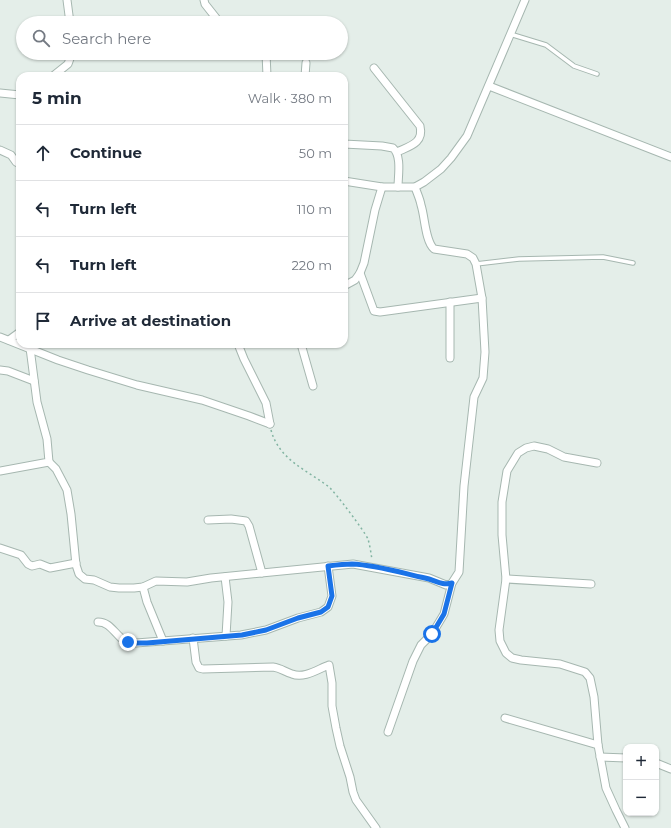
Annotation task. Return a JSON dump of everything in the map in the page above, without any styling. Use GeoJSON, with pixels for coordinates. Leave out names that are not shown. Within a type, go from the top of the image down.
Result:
{"type":"FeatureCollection","features":[{"type":"Feature","properties":{"kind":"street"},"geometry":{"type":"LineString","coordinates":[[67,0],[69,16]]}},
{"type":"Feature","properties":{"kind":"street"},"geometry":{"type":"LineString","coordinates":[[204,0],[205,4],[214,16]]}},
{"type":"Feature","properties":{"kind":"street"},"geometry":{"type":"LineString","coordinates":[[348,182],[382,187],[415,187],[441,169],[467,136],[525,0]]}},
{"type":"Feature","properties":{"kind":"street"},"geometry":{"type":"LineString","coordinates":[[58,72],[68,64],[69,60]]}},
{"type":"Feature","properties":{"kind":"street"},"geometry":{"type":"LineString","coordinates":[[266,60],[267,72]]}},
{"type":"Feature","properties":{"kind":"street"},"geometry":{"type":"LineString","coordinates":[[305,72],[306,63]]}},
{"type":"Feature","properties":{"kind":"street"},"geometry":{"type":"LineString","coordinates":[[374,68],[420,126],[422,132],[421,137],[414,143],[397,152]]}},
{"type":"Feature","properties":{"kind":"street"},"geometry":{"type":"LineString","coordinates":[[489,86],[671,157]]}},
{"type":"Feature","properties":{"kind":"street"},"geometry":{"type":"LineString","coordinates":[[0,93],[16,95]]}},
{"type":"Feature","properties":{"kind":"street"},"geometry":{"type":"LineString","coordinates":[[348,144],[390,146],[393,148],[397,152],[398,187]]}},
{"type":"Feature","properties":{"kind":"street"},"geometry":{"type":"LineString","coordinates":[[0,150],[11,155],[16,162]]}},
{"type":"Feature","properties":{"kind":"street"},"geometry":{"type":"LineString","coordinates":[[348,284],[354,280],[360,273],[364,263],[375,210],[382,187]]}},
{"type":"Feature","properties":{"kind":"street"},"geometry":{"type":"LineString","coordinates":[[388,732],[412,661],[421,645],[432,634],[444,614],[452,583],[459,572],[464,486],[474,397],[483,378],[484,352],[482,298],[476,264],[467,254],[432,248],[428,240],[421,205],[415,187]]}},
{"type":"Feature","properties":{"kind":"street"},"geometry":{"type":"LineString","coordinates":[[360,273],[374,310],[380,312],[482,298]]}},
{"type":"Feature","properties":{"kind":"street"},"geometry":{"type":"LineString","coordinates":[[450,302],[450,358]]}},
{"type":"Feature","properties":{"kind":"street"},"geometry":{"type":"LineString","coordinates":[[9,340],[16,335]]}},
{"type":"Feature","properties":{"kind":"street"},"geometry":{"type":"LineString","coordinates":[[0,337],[16,343]]}},
{"type":"Feature","properties":{"kind":"street"},"geometry":{"type":"LineString","coordinates":[[30,348],[36,402],[47,439],[49,462],[56,469],[67,490],[76,563],[79,574],[85,579],[94,580],[116,588],[142,587],[156,581],[187,582],[353,564],[429,578],[446,585],[452,583]]}},
{"type":"Feature","properties":{"kind":"street"},"geometry":{"type":"LineString","coordinates":[[30,348],[58,360],[88,370],[137,385],[202,400],[270,424]]}},
{"type":"Feature","properties":{"kind":"street"},"geometry":{"type":"LineString","coordinates":[[240,348],[266,403],[270,424]]}},
{"type":"Feature","properties":{"kind":"street"},"geometry":{"type":"LineString","coordinates":[[302,348],[313,386]]}},
{"type":"Feature","properties":{"kind":"street"},"geometry":{"type":"LineString","coordinates":[[0,370],[8,371],[34,381]]}},
{"type":"Feature","properties":{"kind":"street"},"geometry":{"type":"LineString","coordinates":[[597,463],[564,457],[534,446],[526,448],[518,453],[507,471],[502,502],[502,535],[506,579],[499,630],[500,641],[506,653],[512,658],[560,664],[585,672],[590,678],[594,697],[598,745],[606,788],[625,828]]}},
{"type":"Feature","properties":{"kind":"street"},"geometry":{"type":"LineString","coordinates":[[0,471],[49,462]]}},
{"type":"Feature","properties":{"kind":"street"},"geometry":{"type":"LineString","coordinates":[[208,520],[231,519],[246,521],[249,526],[262,573]]}},
{"type":"Feature","properties":{"kind":"street"},"geometry":{"type":"LineString","coordinates":[[0,548],[21,555],[28,564],[32,566],[40,564],[50,568],[76,563]]}},
{"type":"Feature","properties":{"kind":"street"},"geometry":{"type":"LineString","coordinates":[[98,622],[103,622],[109,625],[128,642],[136,643],[242,635],[266,630],[326,609],[332,596],[328,566]]}},
{"type":"Feature","properties":{"kind":"street"},"geometry":{"type":"LineString","coordinates":[[225,577],[228,602],[226,636]]}},
{"type":"Feature","properties":{"kind":"street"},"geometry":{"type":"LineString","coordinates":[[506,579],[591,584]]}},
{"type":"Feature","properties":{"kind":"street"},"geometry":{"type":"LineString","coordinates":[[142,587],[163,641]]}},
{"type":"Feature","properties":{"kind":"street"},"geometry":{"type":"LineString","coordinates":[[193,638],[196,662],[199,668],[203,669],[273,667],[280,668],[291,674],[297,675],[309,673],[329,665],[332,683],[332,706],[336,728],[353,792],[356,800],[376,828]]}},
{"type":"Feature","properties":{"kind":"street"},"geometry":{"type":"LineString","coordinates":[[505,718],[598,745]]}},
{"type":"Feature","properties":{"kind":"street"},"geometry":{"type":"LineString","coordinates":[[600,757],[623,758]]}},
{"type":"Feature","properties":{"kind":"street"},"geometry":{"type":"LineString","coordinates":[[659,764],[671,769]]}},
{"type":"Feature","properties":{"kind":"lane"},"geometry":{"type":"LineString","coordinates":[[510,34],[546,45],[574,66],[597,74]]}},
{"type":"Feature","properties":{"kind":"lane"},"geometry":{"type":"LineString","coordinates":[[476,264],[519,259],[604,257],[634,263]]}},
{"type":"Feature","properties":{"kind":"path"},"geometry":{"type":"LineString","coordinates":[[270,424],[274,440],[281,451],[296,464],[331,488],[367,538],[374,567]]}},
{"type":"Feature","properties":{"kind":"route"},"geometry":{"type":"LineString","coordinates":[[128,642],[147,643],[242,635],[266,630],[298,618],[321,612],[328,607],[332,596],[328,566],[344,564],[374,567],[429,578],[446,585],[452,583],[444,614],[432,634]]}}]}
